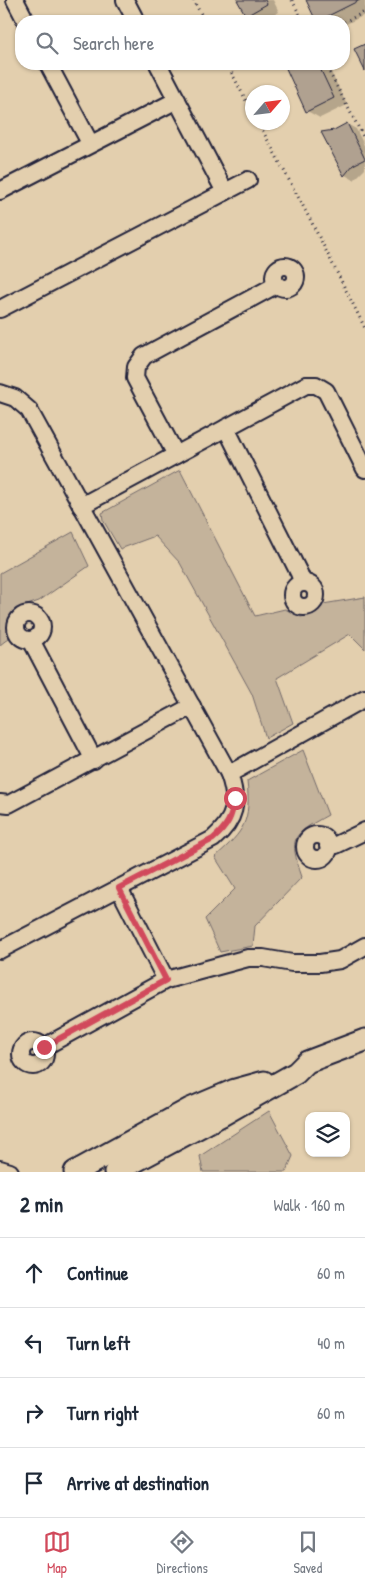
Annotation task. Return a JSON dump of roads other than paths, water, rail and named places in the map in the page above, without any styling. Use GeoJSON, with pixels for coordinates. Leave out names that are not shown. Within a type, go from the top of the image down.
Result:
{"type":"FeatureCollection","features":[{"type":"Feature","properties":{"kind":"street"},"geometry":{"type":"LineString","coordinates":[[15,0],[23,15]]}},
{"type":"Feature","properties":{"kind":"street"},"geometry":{"type":"LineString","coordinates":[[125,0],[133,15]]}},
{"type":"Feature","properties":{"kind":"street"},"geometry":{"type":"LineString","coordinates":[[51,70],[90,143]]}},
{"type":"Feature","properties":{"kind":"street"},"geometry":{"type":"LineString","coordinates":[[161,70],[225,192]]}},
{"type":"Feature","properties":{"kind":"street"},"geometry":{"type":"LineString","coordinates":[[0,191],[90,143],[177,100]]}},
{"type":"Feature","properties":{"kind":"street"},"geometry":{"type":"LineString","coordinates":[[0,309],[248,180]]}},
{"type":"Feature","properties":{"kind":"street"},"geometry":{"type":"LineString","coordinates":[[176,455],[135,378],[136,368],[144,356],[276,285]]}},
{"type":"Feature","properties":{"kind":"street"},"geometry":{"type":"LineString","coordinates":[[82,506],[306,385],[316,385],[326,391],[365,469]]}},
{"type":"Feature","properties":{"kind":"street"},"geometry":{"type":"LineString","coordinates":[[0,393],[15,398],[28,410],[229,774],[235,798],[233,813],[224,829],[213,839],[0,950]]}},
{"type":"Feature","properties":{"kind":"street"},"geometry":{"type":"LineString","coordinates":[[226,428],[299,573],[302,583]]}},
{"type":"Feature","properties":{"kind":"street"},"geometry":{"type":"LineString","coordinates":[[31,640],[94,760]]}},
{"type":"Feature","properties":{"kind":"street"},"geometry":{"type":"LineString","coordinates":[[229,774],[365,698]]}},
{"type":"Feature","properties":{"kind":"street"},"geometry":{"type":"LineString","coordinates":[[0,803],[9,804],[192,706]]}},
{"type":"Feature","properties":{"kind":"street"},"geometry":{"type":"LineString","coordinates":[[328,846],[336,845],[365,831]]}},
{"type":"Feature","properties":{"kind":"street"},"geometry":{"type":"LineString","coordinates":[[119,888],[166,980]]}},
{"type":"Feature","properties":{"kind":"street"},"geometry":{"type":"LineString","coordinates":[[44,1047],[166,980],[248,958],[263,958],[292,964],[340,960],[365,946]]}},
{"type":"Feature","properties":{"kind":"street"},"geometry":{"type":"LineString","coordinates":[[115,1172],[296,1073],[307,1062],[365,1040]]}},
{"type":"Feature","properties":{"kind":"street"},"geometry":{"type":"LineString","coordinates":[[75,1172],[190,1109],[235,1090],[296,1073]]}},
{"type":"Feature","properties":{"kind":"street"},"geometry":{"type":"LineString","coordinates":[[0,1169],[10,1172]]}}]}
